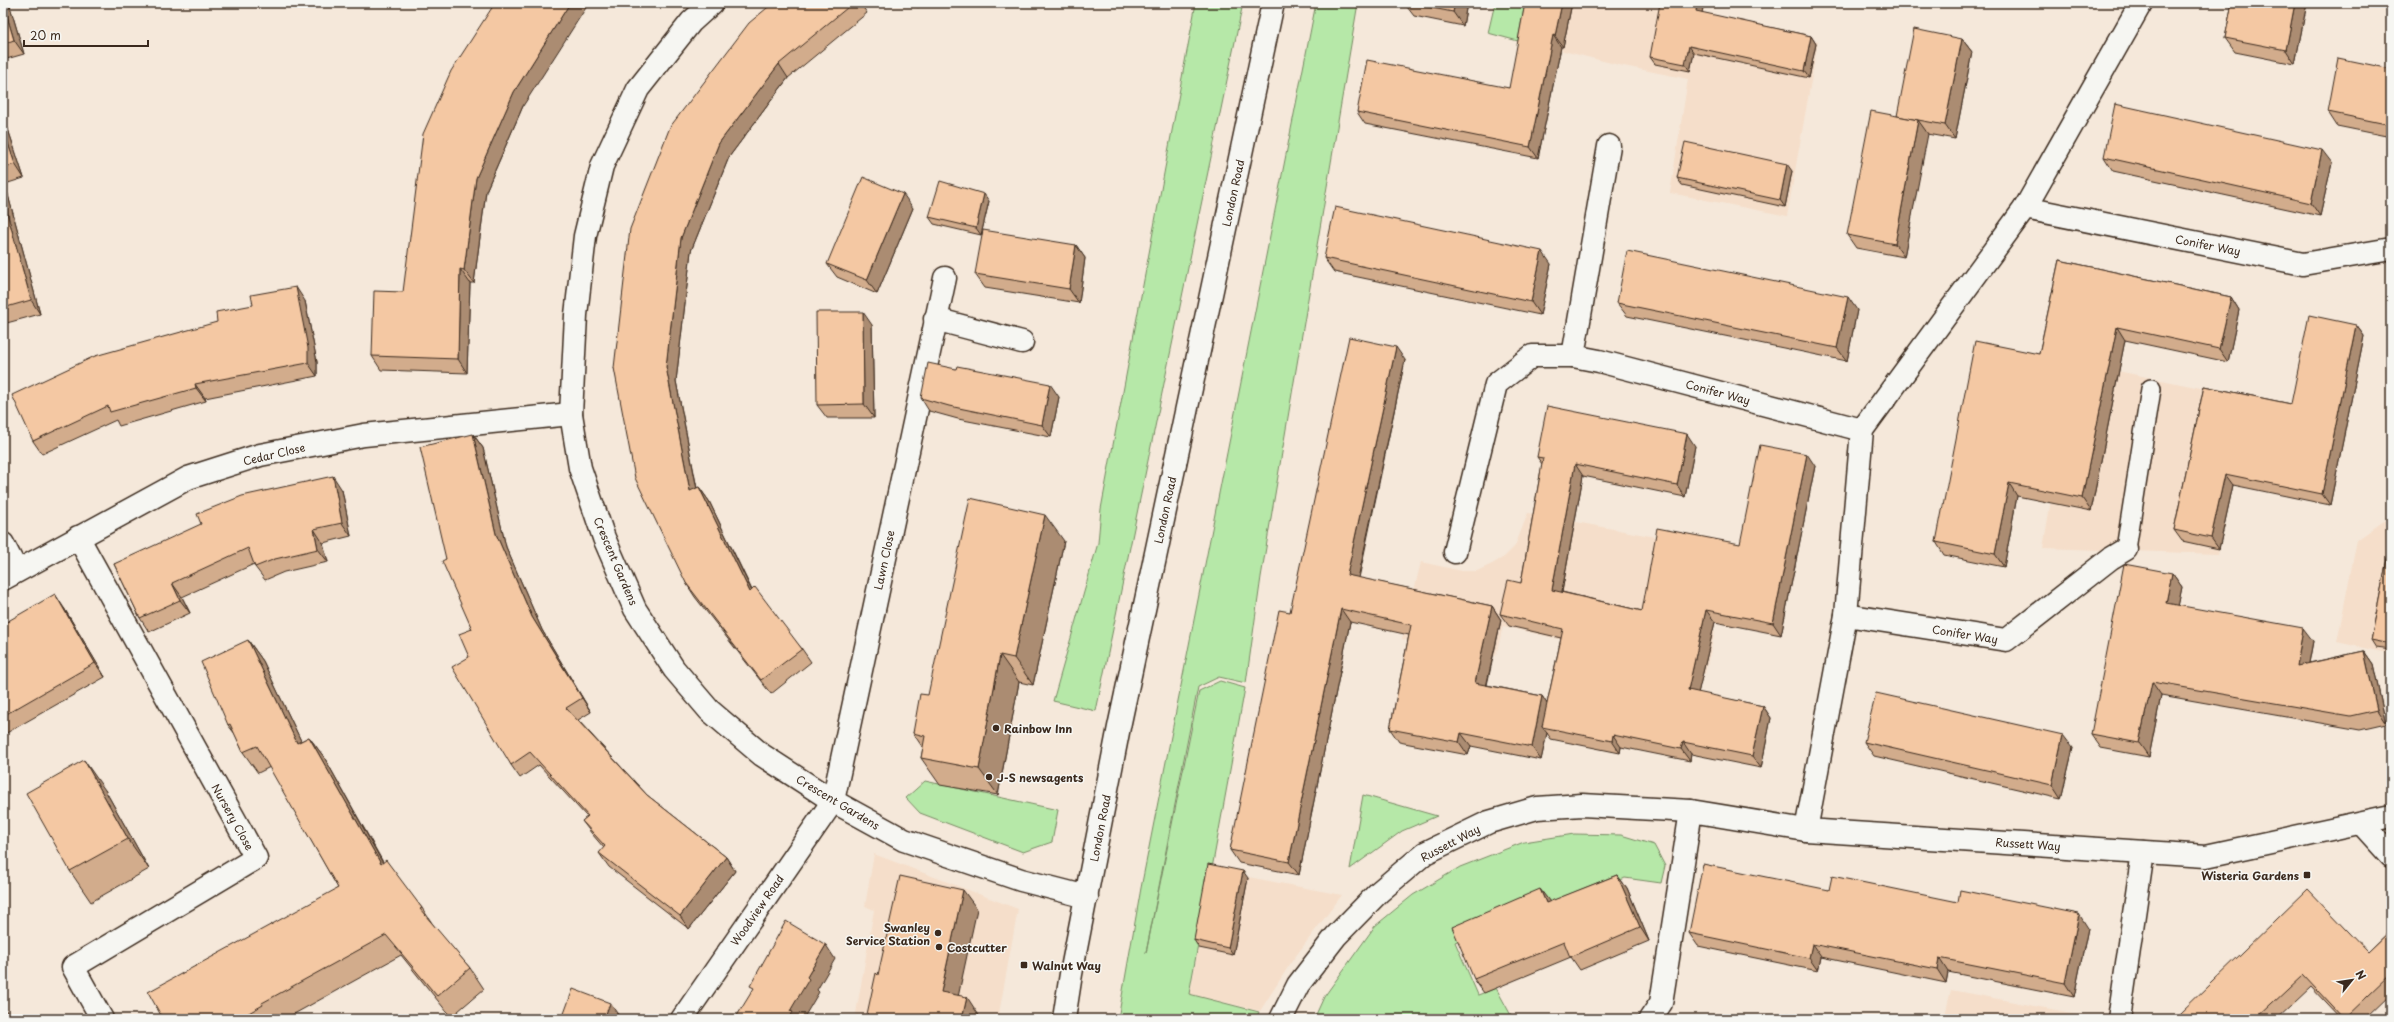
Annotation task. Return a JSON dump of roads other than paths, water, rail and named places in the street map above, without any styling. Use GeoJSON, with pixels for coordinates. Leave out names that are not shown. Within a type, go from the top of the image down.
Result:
{"type":"FeatureCollection","features":[{"type":"Feature","properties":{"kind":"street","name":"Crescent Gardens"},"geometry":{"type":"LineString","coordinates":[[712,3],[691,22],[638,89],[602,166],[584,244],[576,315],[571,414],[580,468],[604,538],[636,609],[674,669],[709,710],[762,754],[833,801],[904,840],[1022,880],[1087,897]]}},
{"type":"Feature","properties":{"kind":"street","name":"London Road"},"geometry":{"type":"LineString","coordinates":[[1064,1019],[1071,974],[1119,727],[1273,3]]}},
{"type":"Feature","properties":{"kind":"street"},"geometry":{"type":"LineString","coordinates":[[1806,830],[1846,615],[1862,430],[2025,208],[2141,3]]}},
{"type":"Feature","properties":{"kind":"street"},"geometry":{"type":"LineString","coordinates":[[1573,356],[1609,146]]}},
{"type":"Feature","properties":{"kind":"street","name":"Conifer Way"},"geometry":{"type":"LineString","coordinates":[[2025,208],[2303,264],[2391,249]]}},
{"type":"Feature","properties":{"kind":"street","name":"Lawn Close"},"geometry":{"type":"LineString","coordinates":[[833,801],[945,278]]}},
{"type":"Feature","properties":{"kind":"street"},"geometry":{"type":"LineString","coordinates":[[936,319],[1022,342]]}},
{"type":"Feature","properties":{"kind":"street","name":"Conifer Way"},"geometry":{"type":"LineString","coordinates":[[1455,552],[1496,384],[1532,356],[1573,356],[1862,430]]}},
{"type":"Feature","properties":{"kind":"street","name":"Cedar Close"},"geometry":{"type":"LineString","coordinates":[[10,575],[188,478],[260,455],[364,435],[571,414]]}},
{"type":"Feature","properties":{"kind":"street","name":"Nursery Close"},"geometry":{"type":"LineString","coordinates":[[78,538],[256,858],[73,967],[102,1019]]}},
{"type":"Feature","properties":{"kind":"street"},"geometry":{"type":"LineString","coordinates":[[3,544],[10,575]]}},
{"type":"Feature","properties":{"kind":"street","name":"Conifer Way"},"geometry":{"type":"LineString","coordinates":[[1846,615],[2006,640],[2111,558],[2126,549]]}},
{"type":"Feature","properties":{"kind":"street","name":"Woodview Road"},"geometry":{"type":"LineString","coordinates":[[682,1019],[833,801]]}},
{"type":"Feature","properties":{"kind":"street","name":"Russett Way"},"geometry":{"type":"LineString","coordinates":[[1281,1019],[1298,985],[1336,936],[1379,892],[1425,854],[1489,822],[1537,808],[1582,805],[1692,811],[1806,830],[2206,856],[2362,824],[2391,816]]}},
{"type":"Feature","properties":{"kind":"street"},"geometry":{"type":"LineString","coordinates":[[1650,1019],[1661,1003],[1692,811]]}},
{"type":"Feature","properties":{"kind":"street"},"geometry":{"type":"LineString","coordinates":[[2362,824],[2391,856]]}},
{"type":"Feature","properties":{"kind":"street"},"geometry":{"type":"LineString","coordinates":[[2119,1019],[2143,852]]}},
{"type":"Feature","properties":{"kind":"lane"},"geometry":{"type":"LineString","coordinates":[[2126,549],[2151,389]]}},
{"type":"Feature","properties":{"kind":"place","name":"Rainbow Inn"},"geometry":{"type":"Point","coordinates":[996,728]}},
{"type":"Feature","properties":{"kind":"place","name":"J-S newsagents"},"geometry":{"type":"Point","coordinates":[989,777]}},
{"type":"Feature","properties":{"kind":"place","name":"Wisteria Gardens"},"geometry":{"type":"Point","coordinates":[2307,875]}},
{"type":"Feature","properties":{"kind":"place","name":"Swanley Service Station"},"geometry":{"type":"Point","coordinates":[938,933]}},
{"type":"Feature","properties":{"kind":"place","name":"Costcutter"},"geometry":{"type":"Point","coordinates":[939,947]}},
{"type":"Feature","properties":{"kind":"place","name":"Walnut Way"},"geometry":{"type":"Point","coordinates":[1024,965]}}]}
